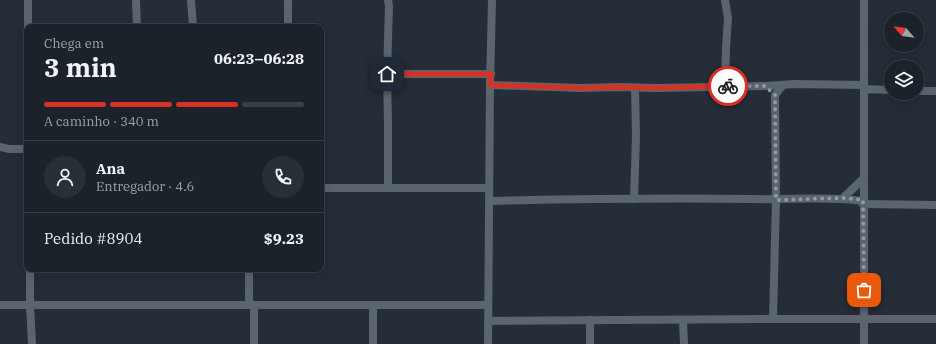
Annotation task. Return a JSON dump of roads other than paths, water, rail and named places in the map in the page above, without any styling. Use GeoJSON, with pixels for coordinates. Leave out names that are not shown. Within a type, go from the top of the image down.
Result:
{"type":"FeatureCollection","features":[{"type":"Feature","properties":{"kind":"street"},"geometry":{"type":"LineString","coordinates":[[28,0],[28,24]]}},
{"type":"Feature","properties":{"kind":"street"},"geometry":{"type":"LineString","coordinates":[[136,0],[137,24]]}},
{"type":"Feature","properties":{"kind":"street"},"geometry":{"type":"LineString","coordinates":[[191,0],[192,24]]}},
{"type":"Feature","properties":{"kind":"street"},"geometry":{"type":"LineString","coordinates":[[288,0],[288,24]]}},
{"type":"Feature","properties":{"kind":"street"},"geometry":{"type":"LineString","coordinates":[[388,0],[388,188]]}},
{"type":"Feature","properties":{"kind":"street"},"geometry":{"type":"LineString","coordinates":[[488,344],[492,0]]}},
{"type":"Feature","properties":{"kind":"street"},"geometry":{"type":"LineString","coordinates":[[725,0],[728,18],[725,86]]}},
{"type":"Feature","properties":{"kind":"street"},"geometry":{"type":"LineString","coordinates":[[864,0],[864,344]]}},
{"type":"Feature","properties":{"kind":"street"},"geometry":{"type":"LineString","coordinates":[[387,74],[491,74]]}},
{"type":"Feature","properties":{"kind":"street"},"geometry":{"type":"LineString","coordinates":[[490,85],[581,88],[783,85],[864,87],[884,89]]}},
{"type":"Feature","properties":{"kind":"street"},"geometry":{"type":"LineString","coordinates":[[773,319],[776,200],[775,95],[783,85]]}},
{"type":"Feature","properties":{"kind":"street"},"geometry":{"type":"LineString","coordinates":[[765,86],[775,95]]}},
{"type":"Feature","properties":{"kind":"street"},"geometry":{"type":"LineString","coordinates":[[634,199],[636,136],[635,88]]}},
{"type":"Feature","properties":{"kind":"street"},"geometry":{"type":"LineString","coordinates":[[924,90],[936,91]]}},
{"type":"Feature","properties":{"kind":"street"},"geometry":{"type":"LineString","coordinates":[[0,147],[24,150]]}},
{"type":"Feature","properties":{"kind":"street"},"geometry":{"type":"LineString","coordinates":[[843,198],[863,179]]}},
{"type":"Feature","properties":{"kind":"street"},"geometry":{"type":"LineString","coordinates":[[324,188],[489,188]]}},
{"type":"Feature","properties":{"kind":"street"},"geometry":{"type":"LineString","coordinates":[[490,201],[586,198],[776,200],[843,198],[863,202],[936,205]]}},
{"type":"Feature","properties":{"kind":"street"},"geometry":{"type":"LineString","coordinates":[[30,272],[32,344]]}},
{"type":"Feature","properties":{"kind":"street"},"geometry":{"type":"LineString","coordinates":[[249,272],[254,344]]}},
{"type":"Feature","properties":{"kind":"street"},"geometry":{"type":"LineString","coordinates":[[0,305],[488,305]]}},
{"type":"Feature","properties":{"kind":"street"},"geometry":{"type":"LineString","coordinates":[[373,305],[373,344]]}},
{"type":"Feature","properties":{"kind":"street"},"geometry":{"type":"LineString","coordinates":[[488,322],[590,320],[936,319]]}},
{"type":"Feature","properties":{"kind":"street"},"geometry":{"type":"LineString","coordinates":[[590,320],[590,344]]}},
{"type":"Feature","properties":{"kind":"street"},"geometry":{"type":"LineString","coordinates":[[682,320],[684,344]]}}]}
